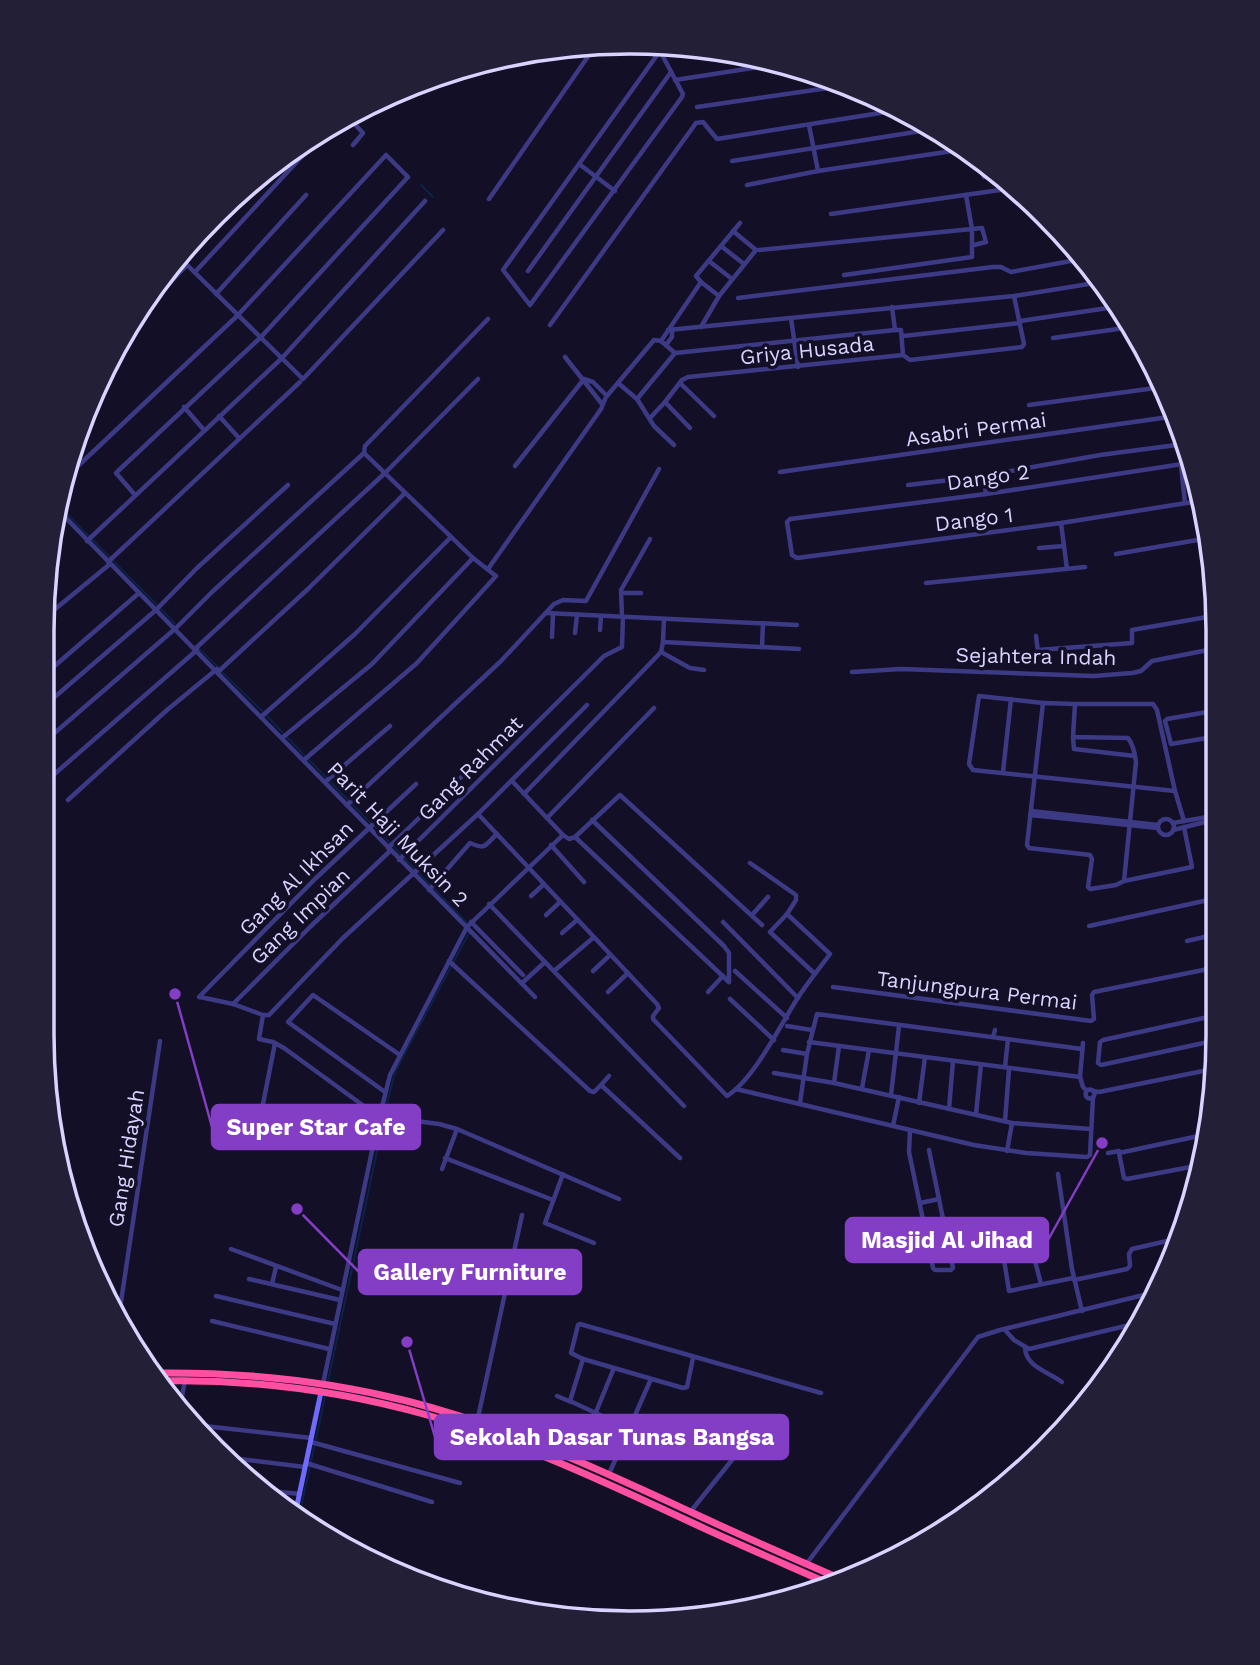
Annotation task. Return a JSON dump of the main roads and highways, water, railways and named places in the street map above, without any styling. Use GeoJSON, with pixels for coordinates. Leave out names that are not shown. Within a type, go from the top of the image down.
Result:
{"type":"FeatureCollection","features":[{"type":"Feature","properties":{"kind":"highway"},"geometry":{"type":"LineString","coordinates":[[164,1373],[218,1373],[403,1400],[477,1422],[608,1474],[831,1574]]}},
{"type":"Feature","properties":{"kind":"highway"},"geometry":{"type":"LineString","coordinates":[[170,1381],[322,1388]]}},
{"type":"Feature","properties":{"kind":"highway"},"geometry":{"type":"LineString","coordinates":[[333,1390],[427,1415],[550,1459],[818,1579]]}},
{"type":"Feature","properties":{"kind":"waterway"},"geometry":{"type":"LineString","coordinates":[[421,185],[433,197]]}},
{"type":"Feature","properties":{"kind":"waterway"},"geometry":{"type":"LineString","coordinates":[[66,513],[157,605]]}},
{"type":"Feature","properties":{"kind":"waterway"},"geometry":{"type":"LineString","coordinates":[[161,609],[175,624]]}},
{"type":"Feature","properties":{"kind":"waterway"},"geometry":{"type":"LineString","coordinates":[[199,649],[218,667]]}},
{"type":"Feature","properties":{"kind":"waterway"},"geometry":{"type":"LineString","coordinates":[[222,672],[263,712]]}},
{"type":"Feature","properties":{"kind":"waterway"},"geometry":{"type":"LineString","coordinates":[[266,715],[283,733]]}},
{"type":"Feature","properties":{"kind":"waterway"},"geometry":{"type":"LineString","coordinates":[[287,737],[305,756]]}},
{"type":"Feature","properties":{"kind":"waterway"},"geometry":{"type":"LineString","coordinates":[[309,760],[348,800]]}},
{"type":"Feature","properties":{"kind":"waterway"},"geometry":{"type":"LineString","coordinates":[[352,804],[371,823]]}},
{"type":"Feature","properties":{"kind":"waterway"},"geometry":{"type":"LineString","coordinates":[[374,826],[430,885]]}},
{"type":"Feature","properties":{"kind":"waterway"},"geometry":{"type":"LineString","coordinates":[[434,889],[469,925]]}},
{"type":"Feature","properties":{"kind":"waterway"},"geometry":{"type":"LineString","coordinates":[[387,1104],[395,1072],[469,933]]}},
{"type":"Feature","properties":{"kind":"waterway"},"geometry":{"type":"LineString","coordinates":[[328,1381],[386,1109]]}},
{"type":"Feature","properties":{"kind":"waterway"},"geometry":{"type":"LineString","coordinates":[[301,1507],[325,1397]]}},
{"type":"Feature","properties":{"kind":"place","name":"Super Star Cafe"},"geometry":{"type":"Point","coordinates":[175,994]}},
{"type":"Feature","properties":{"kind":"place","name":"Masjid Al Jihad"},"geometry":{"type":"Point","coordinates":[1102,1143]}},
{"type":"Feature","properties":{"kind":"place","name":"Gallery Furniture"},"geometry":{"type":"Point","coordinates":[297,1209]}},
{"type":"Feature","properties":{"kind":"place","name":"Sekolah Dasar Tunas Bangsa"},"geometry":{"type":"Point","coordinates":[407,1342]}}]}
